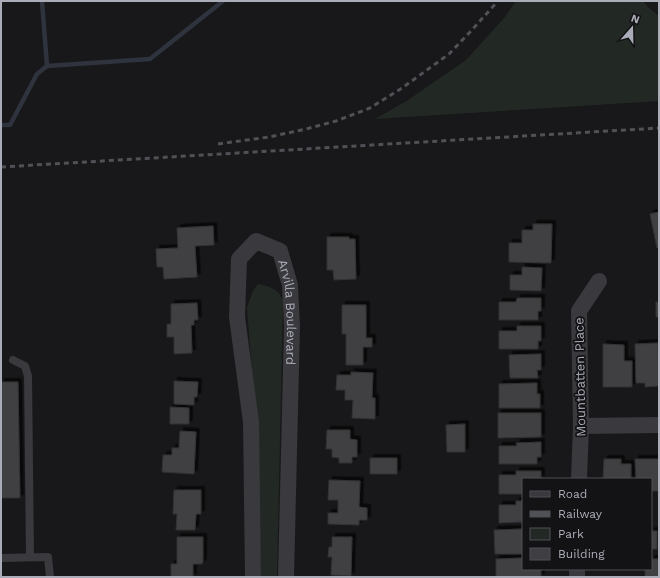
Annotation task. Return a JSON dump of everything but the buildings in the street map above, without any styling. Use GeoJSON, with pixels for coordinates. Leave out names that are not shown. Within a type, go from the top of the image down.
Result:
{"type":"FeatureCollection","features":[{"type":"Feature","properties":{"kind":"street","name":"Arvilla Boulevard"},"geometry":{"type":"LineString","coordinates":[[253,577],[251,422],[237,317],[239,259],[256,241],[280,251],[290,285],[292,326],[286,577]]}},
{"type":"Feature","properties":{"kind":"street","name":"Mountbatten Place"},"geometry":{"type":"LineString","coordinates":[[580,478],[581,426],[579,311],[599,281]]}},
{"type":"Feature","properties":{"kind":"street"},"geometry":{"type":"LineString","coordinates":[[581,426],[659,425]]}},
{"type":"Feature","properties":{"kind":"lane"},"geometry":{"type":"LineString","coordinates":[[12,360],[25,366],[28,376],[30,557]]}},
{"type":"Feature","properties":{"kind":"lane"},"geometry":{"type":"LineString","coordinates":[[1,558],[48,557],[50,577]]}},
{"type":"Feature","properties":{"kind":"green space"},"geometry":{"type":"Polygon","coordinates":[[[516,1],[643,1],[659,16],[659,101],[375,119],[408,100],[466,60],[504,18],[516,1]]]}},
{"type":"Feature","properties":{"kind":"green space"},"geometry":{"type":"Polygon","coordinates":[[[258,284],[276,290],[283,300],[277,577],[261,577],[258,451],[247,307],[253,291],[258,284]]]}},
{"type":"Feature","properties":{"kind":"waterway"},"geometry":{"type":"LineString","coordinates":[[42,1],[47,66]]}},
{"type":"Feature","properties":{"kind":"waterway"},"geometry":{"type":"LineString","coordinates":[[47,66],[150,59],[223,1]]}},
{"type":"Feature","properties":{"kind":"waterway"},"geometry":{"type":"LineString","coordinates":[[1,125],[10,125],[37,74],[47,66]]}},
{"type":"Feature","properties":{"kind":"railway"},"geometry":{"type":"LineString","coordinates":[[218,144],[269,137],[306,129],[336,121],[370,108],[402,88],[449,54],[498,1]]}},
{"type":"Feature","properties":{"kind":"railway"},"geometry":{"type":"LineString","coordinates":[[1,167],[659,128]]}}]}
